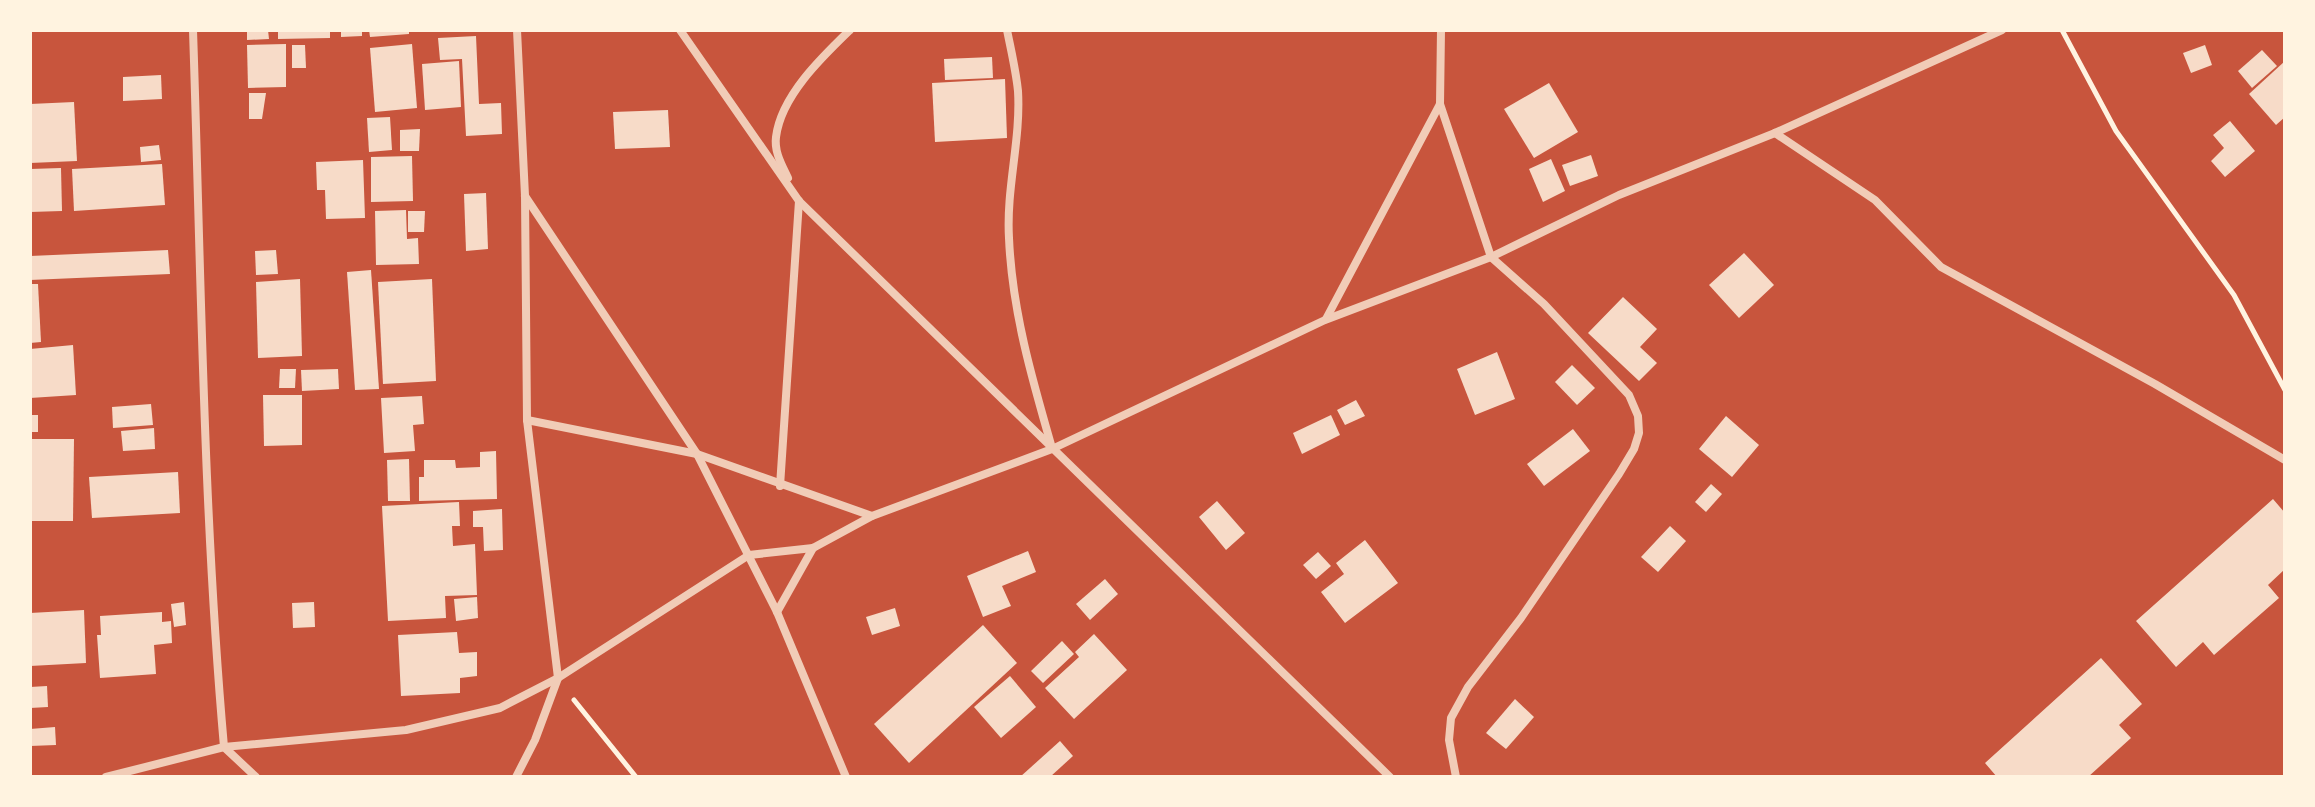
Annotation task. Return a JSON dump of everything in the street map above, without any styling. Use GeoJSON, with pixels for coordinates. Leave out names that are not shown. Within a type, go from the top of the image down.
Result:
{"type":"FeatureCollection","features":[{"type":"Feature","properties":{"kind":"street"},"geometry":{"type":"LineString","coordinates":[[193,30],[207,505],[224,747],[256,777]]}},
{"type":"Feature","properties":{"kind":"street"},"geometry":{"type":"LineString","coordinates":[[516,777],[535,740],[558,678],[527,420],[525,196],[517,30]]}},
{"type":"Feature","properties":{"kind":"street"},"geometry":{"type":"LineString","coordinates":[[680,30],[799,201],[1390,777]]}},
{"type":"Feature","properties":{"kind":"street"},"geometry":{"type":"LineString","coordinates":[[780,486],[799,201],[777,153],[776,136],[793,96],[850,30]]}},
{"type":"Feature","properties":{"kind":"street"},"geometry":{"type":"LineString","coordinates":[[1007,30],[1018,91],[1015,159],[1009,193],[1012,274],[1023,345],[1052,449]]}},
{"type":"Feature","properties":{"kind":"street"},"geometry":{"type":"LineString","coordinates":[[1441,30],[1440,104],[1491,257],[1544,304],[1629,395],[1635,404],[1639,433],[1634,449],[1619,474],[1521,618],[1468,687],[1451,718],[1449,740],[1456,777]]}},
{"type":"Feature","properties":{"kind":"street"},"geometry":{"type":"LineString","coordinates":[[106,777],[224,747],[406,730],[500,708],[558,678],[749,555],[813,548],[872,516],[1052,449],[1325,320],[1491,257],[1619,195],[1775,133],[2002,30]]}},
{"type":"Feature","properties":{"kind":"street"},"geometry":{"type":"LineString","coordinates":[[1325,320],[1440,104]]}},
{"type":"Feature","properties":{"kind":"street"},"geometry":{"type":"LineString","coordinates":[[1775,133],[1875,200],[1926,256],[1941,267],[2155,384],[2285,460]]}},
{"type":"Feature","properties":{"kind":"street"},"geometry":{"type":"LineString","coordinates":[[525,196],[697,454],[777,612],[846,777]]}},
{"type":"Feature","properties":{"kind":"street"},"geometry":{"type":"LineString","coordinates":[[527,420],[697,454],[780,486],[872,516]]}},
{"type":"Feature","properties":{"kind":"street"},"geometry":{"type":"LineString","coordinates":[[777,612],[813,548]]}},
{"type":"Feature","properties":{"kind":"path"},"geometry":{"type":"LineString","coordinates":[[2062,30],[2116,131],[2234,295],[2285,390]]}},
{"type":"Feature","properties":{"kind":"path"},"geometry":{"type":"LineString","coordinates":[[558,678],[636,777]]}},
{"type":"Feature","properties":{"kind":"building"},"geometry":{"type":"Polygon","coordinates":[[[247,30],[268,30],[269,39],[247,40],[247,30]]]}},
{"type":"Feature","properties":{"kind":"building"},"geometry":{"type":"Polygon","coordinates":[[[278,30],[330,30],[330,38],[278,39],[278,30]]]}},
{"type":"Feature","properties":{"kind":"building"},"geometry":{"type":"Polygon","coordinates":[[[341,30],[362,30],[362,36],[341,37],[341,30]]]}},
{"type":"Feature","properties":{"kind":"building"},"geometry":{"type":"Polygon","coordinates":[[[369,30],[409,30],[409,34],[370,37],[369,30]]]}},
{"type":"Feature","properties":{"kind":"building"},"geometry":{"type":"Polygon","coordinates":[[[476,36],[479,104],[501,103],[502,134],[466,136],[462,59],[440,60],[438,38],[476,36]]]}},
{"type":"Feature","properties":{"kind":"building"},"geometry":{"type":"Polygon","coordinates":[[[286,44],[286,87],[248,88],[247,45],[286,44]]]}},
{"type":"Feature","properties":{"kind":"building"},"geometry":{"type":"Polygon","coordinates":[[[412,44],[417,108],[375,112],[370,48],[412,44]]]}},
{"type":"Feature","properties":{"kind":"building"},"geometry":{"type":"Polygon","coordinates":[[[292,45],[305,45],[306,68],[292,68],[292,45]]]}},
{"type":"Feature","properties":{"kind":"building"},"geometry":{"type":"Polygon","coordinates":[[[2205,45],[2212,65],[2191,73],[2183,53],[2205,45]]]}},
{"type":"Feature","properties":{"kind":"building"},"geometry":{"type":"Polygon","coordinates":[[[2262,50],[2277,66],[2252,88],[2238,71],[2262,50]]]}},
{"type":"Feature","properties":{"kind":"building"},"geometry":{"type":"Polygon","coordinates":[[[992,57],[993,78],[945,80],[944,59],[992,57]]]}},
{"type":"Feature","properties":{"kind":"building"},"geometry":{"type":"Polygon","coordinates":[[[459,61],[461,107],[425,110],[422,64],[459,61]]]}},
{"type":"Feature","properties":{"kind":"building"},"geometry":{"type":"Polygon","coordinates":[[[2285,61],[2285,117],[2276,125],[2249,94],[2285,61]]]}},
{"type":"Feature","properties":{"kind":"building"},"geometry":{"type":"Polygon","coordinates":[[[161,75],[162,99],[123,101],[123,77],[161,75]]]}},
{"type":"Feature","properties":{"kind":"building"},"geometry":{"type":"Polygon","coordinates":[[[1005,79],[1007,138],[935,142],[932,83],[1005,79]]]}},
{"type":"Feature","properties":{"kind":"building"},"geometry":{"type":"Polygon","coordinates":[[[1549,83],[1578,132],[1534,158],[1504,109],[1549,83]]]}},
{"type":"Feature","properties":{"kind":"building"},"geometry":{"type":"Polygon","coordinates":[[[249,93],[266,93],[262,119],[249,119],[249,93]]]}},
{"type":"Feature","properties":{"kind":"building"},"geometry":{"type":"Polygon","coordinates":[[[74,102],[77,161],[30,163],[30,104],[74,102]]]}},
{"type":"Feature","properties":{"kind":"building"},"geometry":{"type":"Polygon","coordinates":[[[668,110],[670,147],[615,149],[613,112],[668,110]]]}},
{"type":"Feature","properties":{"kind":"building"},"geometry":{"type":"Polygon","coordinates":[[[390,117],[392,150],[369,152],[367,118],[390,117]]]}},
{"type":"Feature","properties":{"kind":"building"},"geometry":{"type":"Polygon","coordinates":[[[2230,121],[2255,151],[2225,177],[2211,161],[2224,148],[2213,135],[2230,121]]]}},
{"type":"Feature","properties":{"kind":"building"},"geometry":{"type":"Polygon","coordinates":[[[420,129],[419,151],[400,151],[400,130],[420,129]]]}},
{"type":"Feature","properties":{"kind":"building"},"geometry":{"type":"Polygon","coordinates":[[[159,145],[161,160],[141,162],[140,147],[159,145]]]}},
{"type":"Feature","properties":{"kind":"building"},"geometry":{"type":"Polygon","coordinates":[[[1591,155],[1598,176],[1570,186],[1562,165],[1591,155]]]}},
{"type":"Feature","properties":{"kind":"building"},"geometry":{"type":"Polygon","coordinates":[[[412,156],[413,201],[371,202],[371,157],[412,156]]]}},
{"type":"Feature","properties":{"kind":"building"},"geometry":{"type":"Polygon","coordinates":[[[1551,159],[1565,191],[1543,202],[1529,169],[1551,159]]]}},
{"type":"Feature","properties":{"kind":"building"},"geometry":{"type":"Polygon","coordinates":[[[363,160],[365,218],[326,219],[325,190],[317,190],[316,162],[363,160]]]}},
{"type":"Feature","properties":{"kind":"building"},"geometry":{"type":"Polygon","coordinates":[[[162,164],[165,205],[74,211],[72,169],[162,164]]]}},
{"type":"Feature","properties":{"kind":"building"},"geometry":{"type":"Polygon","coordinates":[[[61,168],[62,211],[30,212],[30,169],[61,168]]]}},
{"type":"Feature","properties":{"kind":"building"},"geometry":{"type":"Polygon","coordinates":[[[486,193],[488,249],[466,251],[464,194],[486,193]]]}},
{"type":"Feature","properties":{"kind":"building"},"geometry":{"type":"Polygon","coordinates":[[[406,210],[407,239],[418,238],[419,264],[376,265],[375,211],[406,210]]]}},
{"type":"Feature","properties":{"kind":"building"},"geometry":{"type":"Polygon","coordinates":[[[408,211],[425,211],[424,232],[408,232],[408,211]]]}},
{"type":"Feature","properties":{"kind":"building"},"geometry":{"type":"Polygon","coordinates":[[[168,250],[170,274],[30,280],[30,256],[168,250]]]}},
{"type":"Feature","properties":{"kind":"building"},"geometry":{"type":"Polygon","coordinates":[[[276,250],[278,274],[256,275],[255,251],[276,250]]]}},
{"type":"Feature","properties":{"kind":"building"},"geometry":{"type":"Polygon","coordinates":[[[1744,253],[1774,285],[1739,318],[1709,285],[1744,253]]]}},
{"type":"Feature","properties":{"kind":"building"},"geometry":{"type":"Polygon","coordinates":[[[371,270],[379,389],[355,390],[347,272],[371,270]]]}},
{"type":"Feature","properties":{"kind":"building"},"geometry":{"type":"Polygon","coordinates":[[[300,279],[302,356],[258,358],[256,282],[300,279]]]}},
{"type":"Feature","properties":{"kind":"building"},"geometry":{"type":"Polygon","coordinates":[[[432,279],[436,381],[383,384],[378,282],[432,279]]]}},
{"type":"Feature","properties":{"kind":"building"},"geometry":{"type":"Polygon","coordinates":[[[30,284],[38,284],[41,342],[30,343],[30,284]]]}},
{"type":"Feature","properties":{"kind":"building"},"geometry":{"type":"Polygon","coordinates":[[[1623,297],[1657,329],[1640,347],[1657,363],[1639,381],[1588,333],[1623,297]]]}},
{"type":"Feature","properties":{"kind":"building"},"geometry":{"type":"Polygon","coordinates":[[[73,345],[76,395],[30,398],[30,349],[73,345]]]}},
{"type":"Feature","properties":{"kind":"building"},"geometry":{"type":"Polygon","coordinates":[[[1497,352],[1515,399],[1475,415],[1457,369],[1497,352]]]}},
{"type":"Feature","properties":{"kind":"building"},"geometry":{"type":"Polygon","coordinates":[[[1572,365],[1595,388],[1577,405],[1555,382],[1572,365]]]}},
{"type":"Feature","properties":{"kind":"building"},"geometry":{"type":"Polygon","coordinates":[[[280,369],[296,369],[295,388],[279,388],[280,369]]]}},
{"type":"Feature","properties":{"kind":"building"},"geometry":{"type":"Polygon","coordinates":[[[338,369],[339,389],[302,391],[301,370],[338,369]]]}},
{"type":"Feature","properties":{"kind":"building"},"geometry":{"type":"Polygon","coordinates":[[[263,395],[302,395],[302,445],[264,446],[263,395]]]}},
{"type":"Feature","properties":{"kind":"building"},"geometry":{"type":"Polygon","coordinates":[[[422,396],[424,424],[413,425],[415,451],[384,453],[381,398],[422,396]]]}},
{"type":"Feature","properties":{"kind":"building"},"geometry":{"type":"Polygon","coordinates":[[[1356,400],[1365,416],[1345,425],[1337,410],[1356,400]]]}},
{"type":"Feature","properties":{"kind":"building"},"geometry":{"type":"Polygon","coordinates":[[[151,404],[153,425],[113,428],[112,407],[151,404]]]}},
{"type":"Feature","properties":{"kind":"building"},"geometry":{"type":"Polygon","coordinates":[[[30,415],[38,415],[38,432],[30,432],[30,415]]]}},
{"type":"Feature","properties":{"kind":"building"},"geometry":{"type":"Polygon","coordinates":[[[1331,415],[1340,435],[1302,454],[1293,433],[1331,415]]]}},
{"type":"Feature","properties":{"kind":"building"},"geometry":{"type":"Polygon","coordinates":[[[1726,416],[1759,445],[1732,477],[1699,449],[1726,416]]]}},
{"type":"Feature","properties":{"kind":"building"},"geometry":{"type":"Polygon","coordinates":[[[154,428],[155,449],[123,451],[121,431],[154,428]]]}},
{"type":"Feature","properties":{"kind":"building"},"geometry":{"type":"Polygon","coordinates":[[[1573,429],[1590,451],[1544,486],[1527,464],[1573,429]]]}},
{"type":"Feature","properties":{"kind":"building"},"geometry":{"type":"Polygon","coordinates":[[[30,439],[74,439],[73,521],[30,521],[30,439]]]}},
{"type":"Feature","properties":{"kind":"building"},"geometry":{"type":"Polygon","coordinates":[[[496,451],[497,499],[419,501],[419,477],[424,477],[424,460],[455,460],[456,468],[480,467],[480,452],[496,451]]]}},
{"type":"Feature","properties":{"kind":"building"},"geometry":{"type":"Polygon","coordinates":[[[409,459],[410,501],[388,501],[387,460],[409,459]]]}},
{"type":"Feature","properties":{"kind":"building"},"geometry":{"type":"Polygon","coordinates":[[[178,472],[180,513],[92,518],[89,477],[178,472]]]}},
{"type":"Feature","properties":{"kind":"building"},"geometry":{"type":"Polygon","coordinates":[[[1711,484],[1722,494],[1706,512],[1695,502],[1711,484]]]}},
{"type":"Feature","properties":{"kind":"building"},"geometry":{"type":"Polygon","coordinates":[[[2273,499],[2285,513],[2285,569],[2268,585],[2279,598],[2214,655],[2203,642],[2176,667],[2136,621],[2273,499]]]}},
{"type":"Feature","properties":{"kind":"building"},"geometry":{"type":"Polygon","coordinates":[[[1217,501],[1245,533],[1226,550],[1199,517],[1217,501]]]}},
{"type":"Feature","properties":{"kind":"building"},"geometry":{"type":"Polygon","coordinates":[[[459,502],[460,526],[452,526],[453,546],[475,544],[477,595],[445,596],[446,618],[388,621],[382,506],[459,502]]]}},
{"type":"Feature","properties":{"kind":"building"},"geometry":{"type":"Polygon","coordinates":[[[502,509],[503,550],[484,551],[483,527],[473,527],[473,511],[502,509]]]}},
{"type":"Feature","properties":{"kind":"building"},"geometry":{"type":"Polygon","coordinates":[[[1670,526],[1686,541],[1658,572],[1641,557],[1670,526]]]}},
{"type":"Feature","properties":{"kind":"building"},"geometry":{"type":"Polygon","coordinates":[[[1365,540],[1398,583],[1345,623],[1321,592],[1344,574],[1336,563],[1365,540]]]}},
{"type":"Feature","properties":{"kind":"building"},"geometry":{"type":"Polygon","coordinates":[[[1028,551],[1036,572],[1002,586],[1011,606],[983,617],[967,576],[1028,551]]]}},
{"type":"Feature","properties":{"kind":"building"},"geometry":{"type":"Polygon","coordinates":[[[1318,552],[1331,566],[1316,579],[1303,565],[1318,552]]]}},
{"type":"Feature","properties":{"kind":"building"},"geometry":{"type":"Polygon","coordinates":[[[1105,579],[1118,594],[1090,620],[1076,604],[1105,579]]]}},
{"type":"Feature","properties":{"kind":"building"},"geometry":{"type":"Polygon","coordinates":[[[477,597],[478,618],[456,621],[454,599],[477,597]]]}},
{"type":"Feature","properties":{"kind":"building"},"geometry":{"type":"Polygon","coordinates":[[[184,602],[186,625],[174,627],[171,604],[184,602]]]}},
{"type":"Feature","properties":{"kind":"building"},"geometry":{"type":"Polygon","coordinates":[[[314,602],[315,627],[293,628],[292,603],[314,602]]]}},
{"type":"Feature","properties":{"kind":"building"},"geometry":{"type":"Polygon","coordinates":[[[895,608],[900,626],[872,635],[866,617],[895,608]]]}},
{"type":"Feature","properties":{"kind":"building"},"geometry":{"type":"Polygon","coordinates":[[[84,610],[86,663],[30,666],[30,613],[84,610]]]}},
{"type":"Feature","properties":{"kind":"building"},"geometry":{"type":"Polygon","coordinates":[[[162,612],[162,622],[171,621],[172,643],[154,645],[156,674],[100,678],[97,635],[101,635],[100,616],[162,612]]]}},
{"type":"Feature","properties":{"kind":"building"},"geometry":{"type":"Polygon","coordinates":[[[983,625],[1017,663],[909,763],[874,724],[983,625]]]}},
{"type":"Feature","properties":{"kind":"building"},"geometry":{"type":"Polygon","coordinates":[[[457,632],[459,653],[477,652],[477,676],[460,678],[460,693],[401,696],[398,635],[457,632]]]}},
{"type":"Feature","properties":{"kind":"building"},"geometry":{"type":"Polygon","coordinates":[[[1094,634],[1127,670],[1074,719],[1045,688],[1079,657],[1075,652],[1094,634]]]}},
{"type":"Feature","properties":{"kind":"building"},"geometry":{"type":"Polygon","coordinates":[[[1062,641],[1074,654],[1043,683],[1031,671],[1062,641]]]}},
{"type":"Feature","properties":{"kind":"building"},"geometry":{"type":"Polygon","coordinates":[[[2101,658],[2142,704],[2119,725],[2131,738],[2088,777],[1997,777],[1985,763],[2101,658]]]}},
{"type":"Feature","properties":{"kind":"building"},"geometry":{"type":"Polygon","coordinates":[[[1010,676],[1036,707],[1001,738],[974,707],[1010,676]]]}},
{"type":"Feature","properties":{"kind":"building"},"geometry":{"type":"Polygon","coordinates":[[[47,686],[48,707],[30,708],[30,687],[47,686]]]}},
{"type":"Feature","properties":{"kind":"building"},"geometry":{"type":"Polygon","coordinates":[[[1515,699],[1534,717],[1506,749],[1486,733],[1515,699]]]}},
{"type":"Feature","properties":{"kind":"building"},"geometry":{"type":"Polygon","coordinates":[[[55,727],[56,745],[30,746],[30,729],[55,727]]]}},
{"type":"Feature","properties":{"kind":"building"},"geometry":{"type":"Polygon","coordinates":[[[1060,741],[1073,756],[1050,777],[1020,777],[1060,741]]]}}]}
